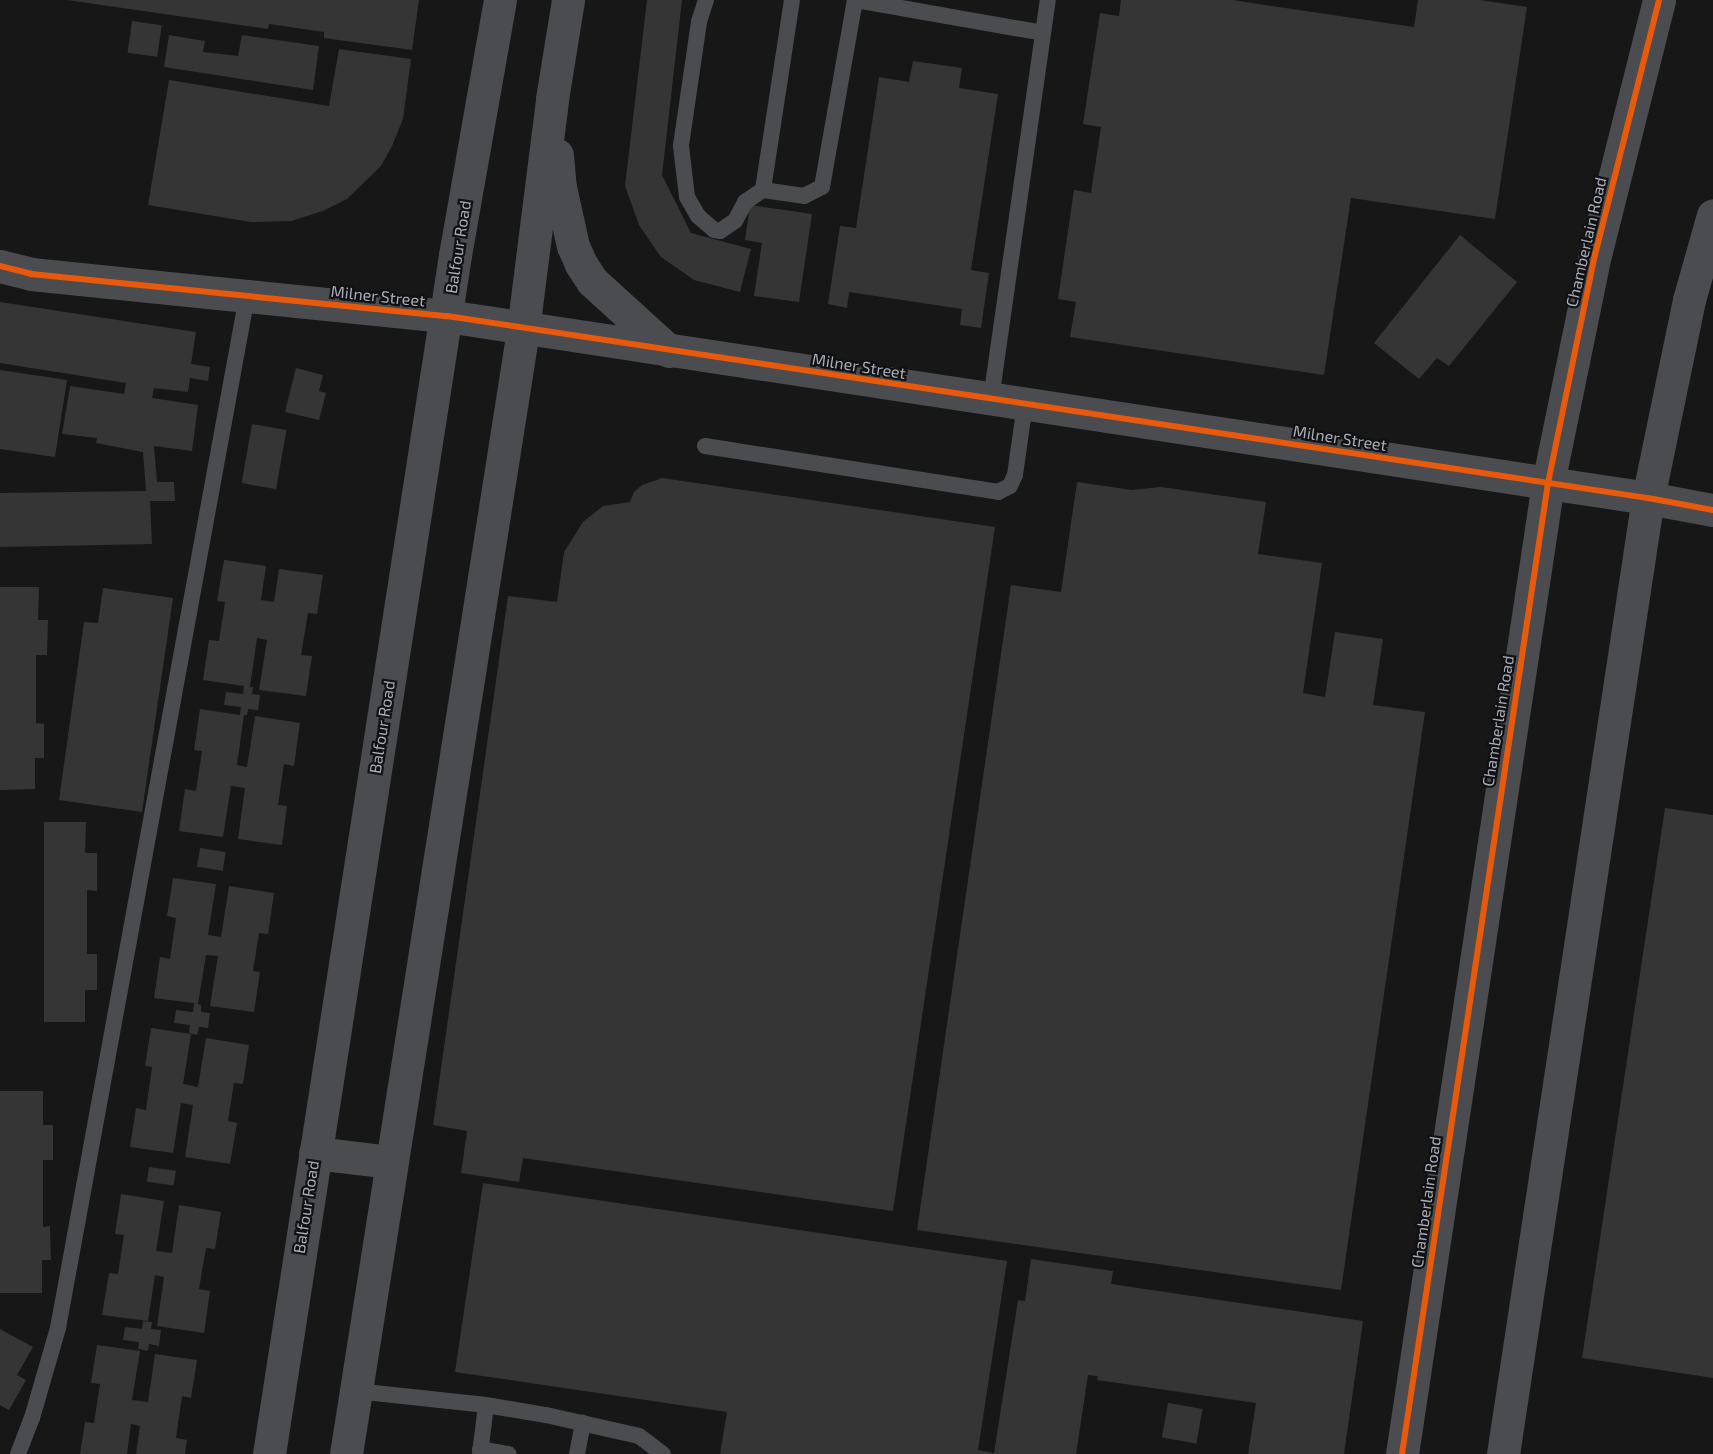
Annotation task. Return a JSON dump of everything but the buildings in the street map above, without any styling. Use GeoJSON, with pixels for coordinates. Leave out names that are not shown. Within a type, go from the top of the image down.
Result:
{"type":"FeatureCollection","features":[{"type":"Feature","properties":{"kind":"street","name":"Balfour Road"},"geometry":{"type":"LineString","coordinates":[[269,1454],[447,316],[500,0]]}},
{"type":"Feature","properties":{"kind":"street"},"geometry":{"type":"LineString","coordinates":[[346,1454],[523,330],[552,99],[568,0]]}},
{"type":"Feature","properties":{"kind":"street","name":"Chamberlain Road"},"geometry":{"type":"LineString","coordinates":[[1402,1454],[1548,483],[1595,255],[1659,0]]}},
{"type":"Feature","properties":{"kind":"street"},"geometry":{"type":"LineString","coordinates":[[552,99],[560,187],[573,246],[581,264],[592,281],[669,351]]}},
{"type":"Feature","properties":{"kind":"street"},"geometry":{"type":"LineString","coordinates":[[1503,1454],[1648,498],[1689,300],[1713,215]]}},
{"type":"Feature","properties":{"kind":"street","name":"Milner Street"},"geometry":{"type":"LineString","coordinates":[[0,266],[31,274],[447,316],[523,330],[1648,498],[1713,510]]}},
{"type":"Feature","properties":{"kind":"street"},"geometry":{"type":"LineString","coordinates":[[315,1153],[391,1162]]}},
{"type":"Feature","properties":{"kind":"lane"},"geometry":{"type":"LineString","coordinates":[[706,0],[699,22],[681,146],[687,197],[699,216],[714,230],[720,231],[735,221],[745,202],[763,189],[792,0]]}},
{"type":"Feature","properties":{"kind":"lane"},"geometry":{"type":"LineString","coordinates":[[763,189],[804,196],[822,187],[856,0],[1043,33]]}},
{"type":"Feature","properties":{"kind":"lane"},"geometry":{"type":"LineString","coordinates":[[992,399],[1048,0]]}},
{"type":"Feature","properties":{"kind":"lane"},"geometry":{"type":"LineString","coordinates":[[18,1454],[32,1418],[58,1328],[247,296]]}},
{"type":"Feature","properties":{"kind":"lane"},"geometry":{"type":"LineString","coordinates":[[705,446],[999,492],[1010,486],[1015,475],[1025,404]]}},
{"type":"Feature","properties":{"kind":"lane"},"geometry":{"type":"LineString","coordinates":[[356,1391],[486,1405],[583,1424],[639,1436],[663,1454]]}},
{"type":"Feature","properties":{"kind":"lane"},"geometry":{"type":"LineString","coordinates":[[486,1405],[480,1451],[509,1454]]}},
{"type":"Feature","properties":{"kind":"lane"},"geometry":{"type":"LineString","coordinates":[[577,1454],[583,1424]]}},
{"type":"Feature","properties":{"kind":"cycle path"},"geometry":{"type":"LineString","coordinates":[[1402,1454],[1548,483],[1595,255],[1659,0]]}},
{"type":"Feature","properties":{"kind":"cycle path"},"geometry":{"type":"LineString","coordinates":[[0,266],[31,274],[447,316],[1648,498],[1713,510]]}}]}
